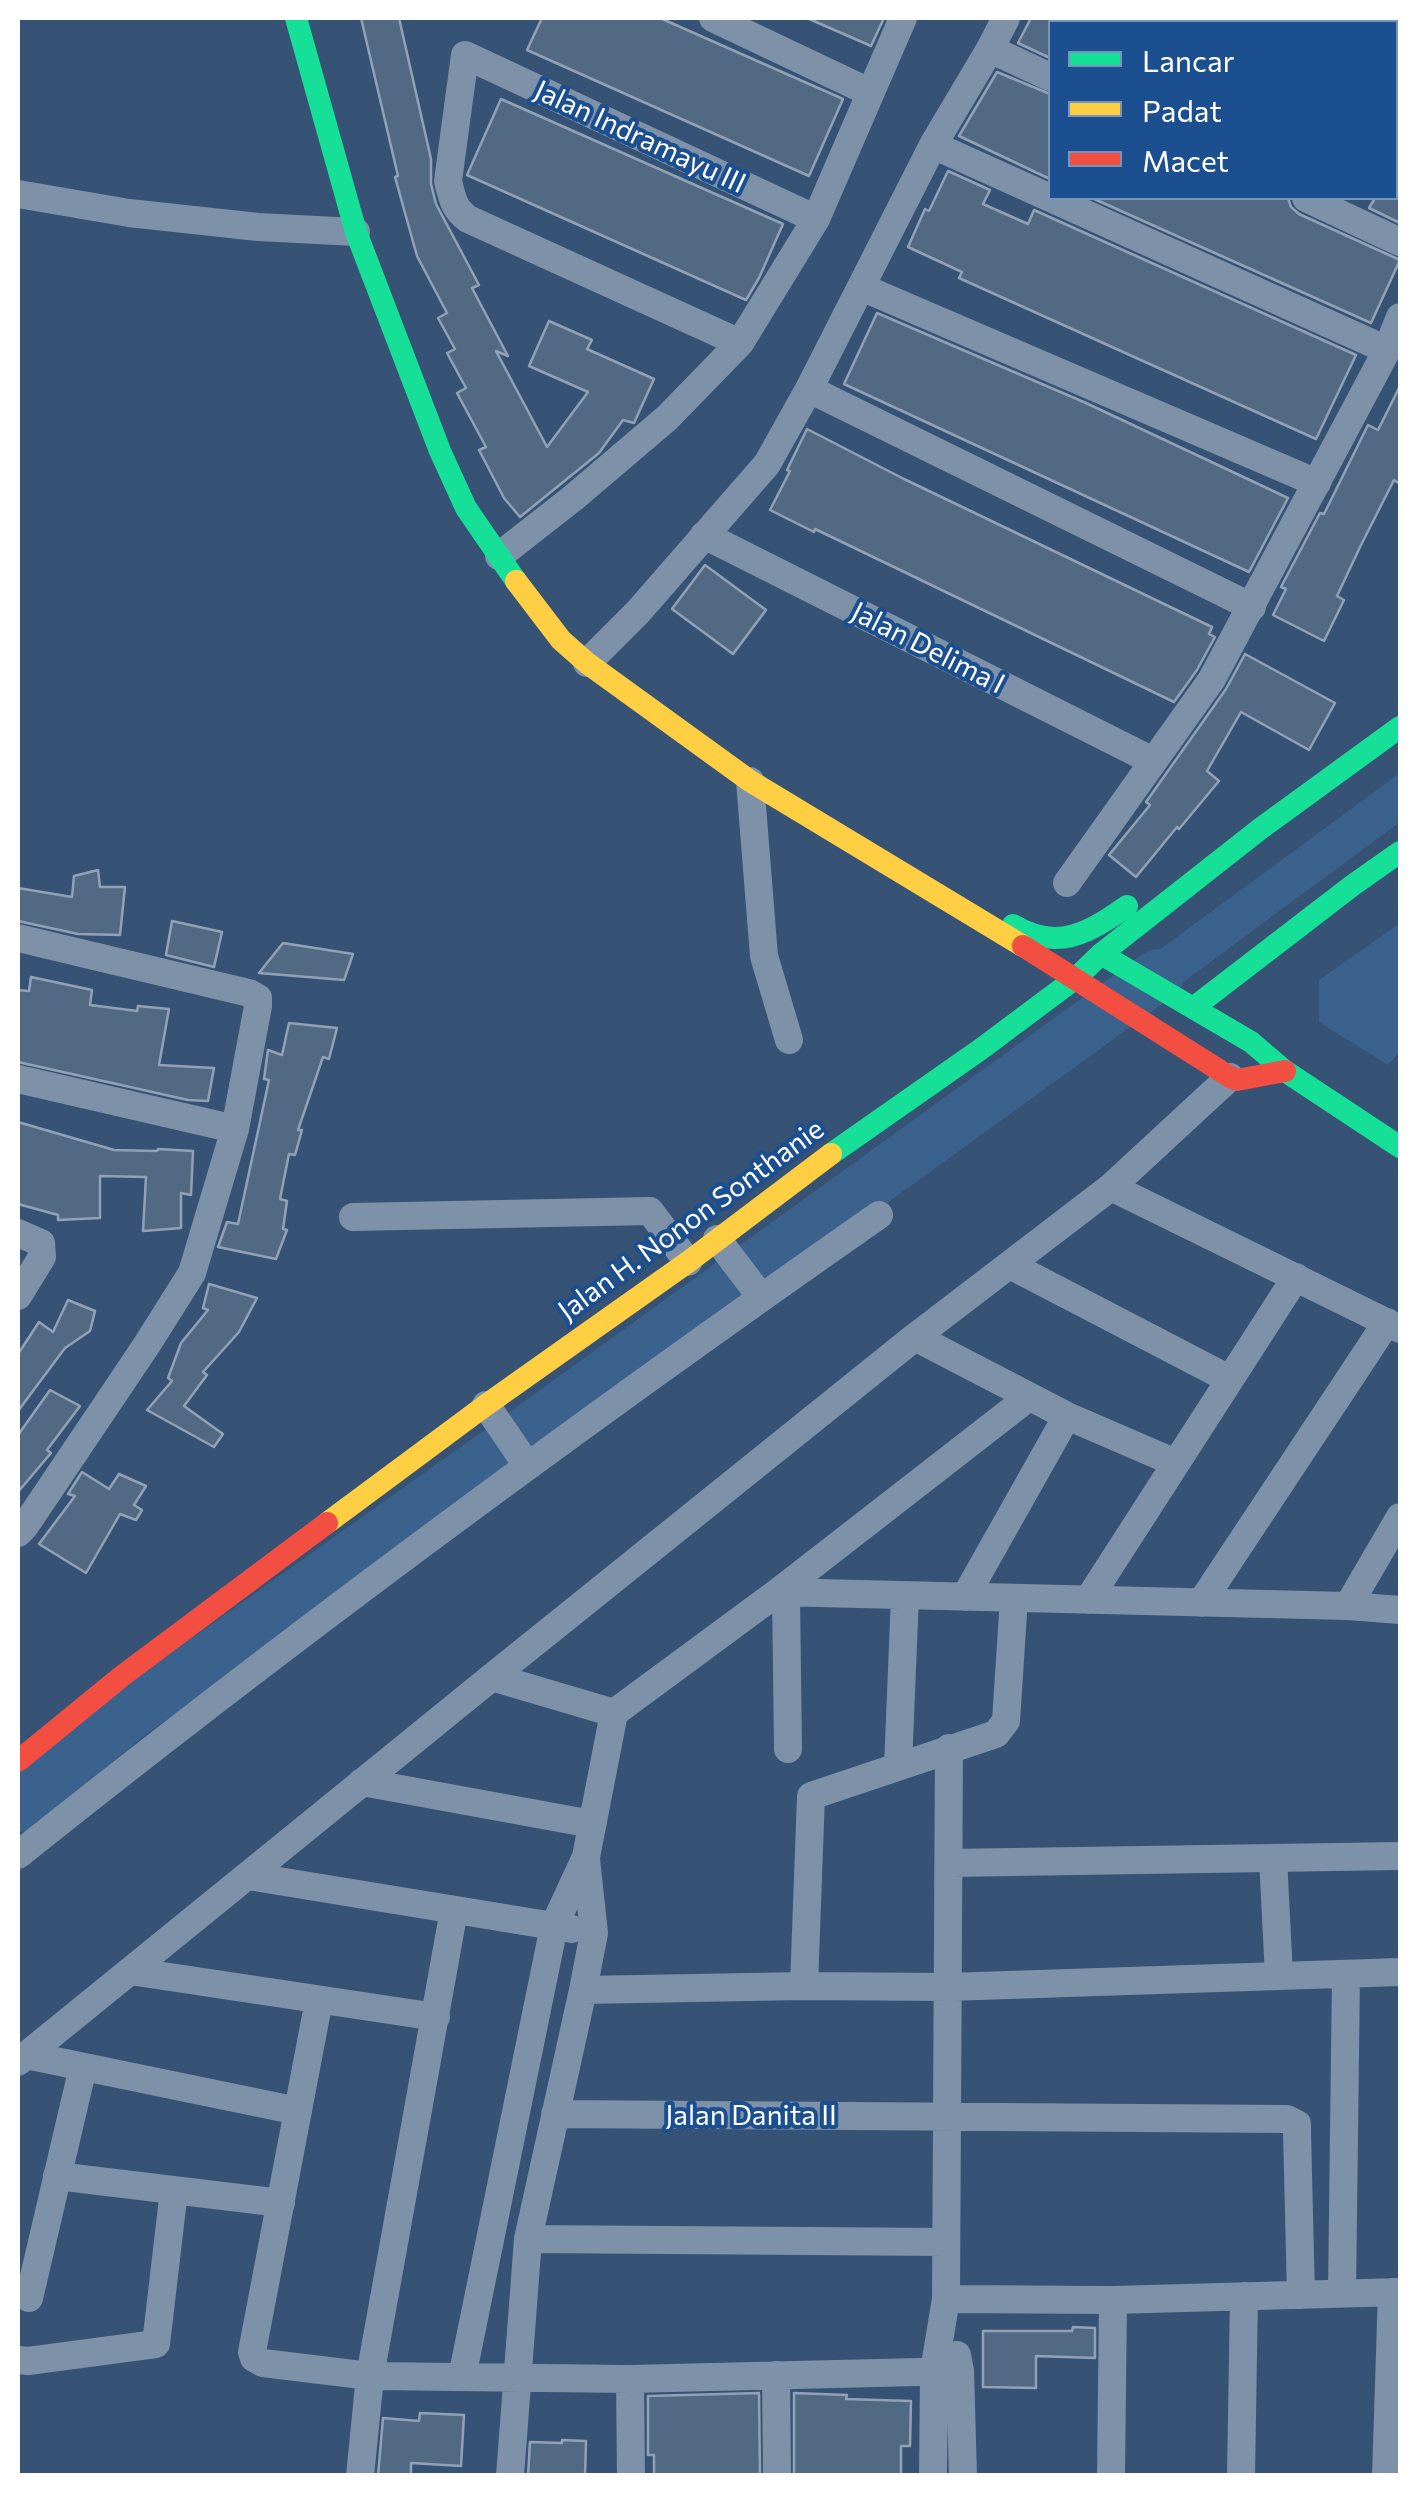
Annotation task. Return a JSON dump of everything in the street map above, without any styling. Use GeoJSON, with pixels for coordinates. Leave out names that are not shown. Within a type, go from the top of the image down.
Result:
{"type":"FeatureCollection","features":[{"type":"Feature","properties":{"kind":"street"},"geometry":{"type":"LineString","coordinates":[[296,18],[356,232],[440,451],[466,508],[519,586],[562,640],[587,663],[750,781],[1081,981],[1225,1074],[1237,1080],[1285,1071]]}},
{"type":"Feature","properties":{"kind":"street"},"geometry":{"type":"LineString","coordinates":[[713,18],[869,92]]}},
{"type":"Feature","properties":{"kind":"street"},"geometry":{"type":"LineString","coordinates":[[500,556],[667,418],[740,343],[816,219],[903,18]]}},
{"type":"Feature","properties":{"kind":"street"},"geometry":{"type":"LineString","coordinates":[[587,663],[638,612],[767,464],[933,145],[1006,18]]}},
{"type":"Feature","properties":{"kind":"street"},"geometry":{"type":"LineString","coordinates":[[990,49],[1048,76]]}},
{"type":"Feature","properties":{"kind":"street","name":"Jalan Indramayu III"},"geometry":{"type":"LineString","coordinates":[[740,343],[459,212],[448,181],[465,54],[816,219]]}},
{"type":"Feature","properties":{"kind":"street"},"geometry":{"type":"LineString","coordinates":[[933,145],[1048,197]]}},
{"type":"Feature","properties":{"kind":"street"},"geometry":{"type":"LineString","coordinates":[[18,194],[130,213],[258,227],[356,232]]}},
{"type":"Feature","properties":{"kind":"street"},"geometry":{"type":"LineString","coordinates":[[1055,200],[1387,350]]}},
{"type":"Feature","properties":{"kind":"street"},"geometry":{"type":"LineString","coordinates":[[1316,200],[1347,206],[1400,242]]}},
{"type":"Feature","properties":{"kind":"street"},"geometry":{"type":"LineString","coordinates":[[861,287],[1318,483]]}},
{"type":"Feature","properties":{"kind":"street"},"geometry":{"type":"LineString","coordinates":[[1067,883],[1212,679],[1318,483],[1400,318]]}},
{"type":"Feature","properties":{"kind":"street"},"geometry":{"type":"LineString","coordinates":[[809,389],[1252,607]]}},
{"type":"Feature","properties":{"kind":"street","name":"Jalan Delima I"},"geometry":{"type":"LineString","coordinates":[[704,535],[1153,761]]}},
{"type":"Feature","properties":{"kind":"street","name":"Jalan H. Nonon Sonthanie"},"geometry":{"type":"LineString","coordinates":[[18,1761],[122,1676],[491,1413],[688,1262],[723,1248],[1111,960],[1260,829],[1400,727]]}},
{"type":"Feature","properties":{"kind":"street"},"geometry":{"type":"LineString","coordinates":[[750,781],[764,956],[789,1040]]}},
{"type":"Feature","properties":{"kind":"street"},"geometry":{"type":"LineString","coordinates":[[964,911],[990,913],[1035,936],[1066,938],[1094,930],[1184,863],[1260,829]]}},
{"type":"Feature","properties":{"kind":"street"},"geometry":{"type":"LineString","coordinates":[[1194,1008],[1400,852]]}},
{"type":"Feature","properties":{"kind":"street"},"geometry":{"type":"LineString","coordinates":[[18,938],[258,998],[235,1128],[192,1273],[92,1428],[18,1533]]}},
{"type":"Feature","properties":{"kind":"street"},"geometry":{"type":"LineString","coordinates":[[1111,960],[1251,1042],[1285,1071],[1400,1147]]}},
{"type":"Feature","properties":{"kind":"street"},"geometry":{"type":"LineString","coordinates":[[22,2059],[916,1337],[1111,1187],[1225,1074]]}},
{"type":"Feature","properties":{"kind":"street"},"geometry":{"type":"LineString","coordinates":[[18,1079],[235,1128]]}},
{"type":"Feature","properties":{"kind":"street"},"geometry":{"type":"LineString","coordinates":[[1111,1187],[1394,1325],[1201,1603]]}},
{"type":"Feature","properties":{"kind":"street"},"geometry":{"type":"LineString","coordinates":[[354,1217],[650,1210],[688,1262]]}},
{"type":"Feature","properties":{"kind":"street"},"geometry":{"type":"LineString","coordinates":[[18,1856],[187,1721],[526,1463],[758,1295],[880,1214]]}},
{"type":"Feature","properties":{"kind":"street"},"geometry":{"type":"LineString","coordinates":[[18,1233],[41,1244],[42,1256],[18,1296]]}},
{"type":"Feature","properties":{"kind":"street"},"geometry":{"type":"LineString","coordinates":[[723,1248],[758,1295]]}},
{"type":"Feature","properties":{"kind":"street"},"geometry":{"type":"LineString","coordinates":[[1010,1265],[1230,1380]]}},
{"type":"Feature","properties":{"kind":"street"},"geometry":{"type":"LineString","coordinates":[[1088,1600],[1296,1277]]}},
{"type":"Feature","properties":{"kind":"street"},"geometry":{"type":"LineString","coordinates":[[916,1337],[1066,1416],[1176,1462]]}},
{"type":"Feature","properties":{"kind":"street"},"geometry":{"type":"LineString","coordinates":[[462,2377],[554,1926],[586,1857],[614,1713],[782,1592],[1029,1397]]}},
{"type":"Feature","properties":{"kind":"street"},"geometry":{"type":"LineString","coordinates":[[491,1413],[526,1463]]}},
{"type":"Feature","properties":{"kind":"street"},"geometry":{"type":"LineString","coordinates":[[965,1597],[1066,1416]]}},
{"type":"Feature","properties":{"kind":"street"},"geometry":{"type":"LineString","coordinates":[[1348,1606],[1400,1517]]}},
{"type":"Feature","properties":{"kind":"street"},"geometry":{"type":"LineString","coordinates":[[782,1592],[1400,1610]]}},
{"type":"Feature","properties":{"kind":"street"},"geometry":{"type":"LineString","coordinates":[[782,1592],[788,1749]]}},
{"type":"Feature","properties":{"kind":"street"},"geometry":{"type":"LineString","coordinates":[[898,1766],[905,1596]]}},
{"type":"Feature","properties":{"kind":"street"},"geometry":{"type":"LineString","coordinates":[[804,1986],[811,1796],[996,1734],[1006,1721],[1014,1598]]}},
{"type":"Feature","properties":{"kind":"street"},"geometry":{"type":"LineString","coordinates":[[492,1677],[614,1713]]}},
{"type":"Feature","properties":{"kind":"street"},"geometry":{"type":"LineString","coordinates":[[933,2476],[947,2371],[949,1748]]}},
{"type":"Feature","properties":{"kind":"street"},"geometry":{"type":"LineString","coordinates":[[362,1782],[592,1824]]}},
{"type":"Feature","properties":{"kind":"street"},"geometry":{"type":"LineString","coordinates":[[949,1862],[1400,1856]]}},
{"type":"Feature","properties":{"kind":"street"},"geometry":{"type":"LineString","coordinates":[[510,2476],[528,2239],[594,1932],[586,1857]]}},
{"type":"Feature","properties":{"kind":"street"},"geometry":{"type":"LineString","coordinates":[[1274,1858],[1279,1976]]}},
{"type":"Feature","properties":{"kind":"street"},"geometry":{"type":"LineString","coordinates":[[248,1876],[594,1932]]}},
{"type":"Feature","properties":{"kind":"street"},"geometry":{"type":"LineString","coordinates":[[358,2475],[370,2376],[454,1910]]}},
{"type":"Feature","properties":{"kind":"street"},"geometry":{"type":"LineString","coordinates":[[130,1971],[436,2017]]}},
{"type":"Feature","properties":{"kind":"street"},"geometry":{"type":"LineString","coordinates":[[583,1990],[948,1986],[1400,1972]]}},
{"type":"Feature","properties":{"kind":"street"},"geometry":{"type":"LineString","coordinates":[[1342,2293],[1346,1974]]}},
{"type":"Feature","properties":{"kind":"street"},"geometry":{"type":"LineString","coordinates":[[319,2000],[252,2352],[263,2364],[370,2376],[630,2379],[947,2371]]}},
{"type":"Feature","properties":{"kind":"street"},"geometry":{"type":"LineString","coordinates":[[22,2059],[83,2067],[298,2111]]}},
{"type":"Feature","properties":{"kind":"street"},"geometry":{"type":"LineString","coordinates":[[29,2298],[83,2067]]}},
{"type":"Feature","properties":{"kind":"street","name":"Jalan Danita II"},"geometry":{"type":"LineString","coordinates":[[555,2114],[1288,2120],[1297,2124],[1302,2294]]}},
{"type":"Feature","properties":{"kind":"street"},"geometry":{"type":"LineString","coordinates":[[56,2176],[282,2203]]}},
{"type":"Feature","properties":{"kind":"street"},"geometry":{"type":"LineString","coordinates":[[18,2360],[156,2344],[174,2190]]}},
{"type":"Feature","properties":{"kind":"street"},"geometry":{"type":"LineString","coordinates":[[528,2239],[946,2242]]}},
{"type":"Feature","properties":{"kind":"street"},"geometry":{"type":"LineString","coordinates":[[946,2299],[1113,2300],[1396,2292],[1386,2476]]}},
{"type":"Feature","properties":{"kind":"street"},"geometry":{"type":"LineString","coordinates":[[1241,2476],[1244,2296]]}},
{"type":"Feature","properties":{"kind":"street"},"geometry":{"type":"LineString","coordinates":[[1111,2476],[1113,2300]]}},
{"type":"Feature","properties":{"kind":"street"},"geometry":{"type":"LineString","coordinates":[[947,2371],[964,2476]]}},
{"type":"Feature","properties":{"kind":"street"},"geometry":{"type":"LineString","coordinates":[[776,2375],[776,2476]]}},
{"type":"Feature","properties":{"kind":"street"},"geometry":{"type":"LineString","coordinates":[[630,2379],[630,2476]]}},
{"type":"Feature","properties":{"kind":"water"},"geometry":{"type":"Polygon","coordinates":[[[1400,773],[1400,822],[1182,983],[1144,961],[1400,773]]]}},
{"type":"Feature","properties":{"kind":"water"},"geometry":{"type":"Polygon","coordinates":[[[1400,923],[1400,1052],[1388,1065],[1319,1022],[1319,980],[1400,923]]]}},
{"type":"Feature","properties":{"kind":"building"},"geometry":{"type":"Polygon","coordinates":[[[361,18],[399,18],[431,159],[436,204],[479,285],[472,288],[508,356],[496,351],[547,447],[588,392],[529,366],[549,321],[592,340],[587,349],[654,379],[634,423],[623,420],[599,453],[520,517],[504,498],[479,450],[486,447],[457,393],[466,388],[447,353],[455,349],[438,318],[447,313],[417,256],[395,177],[398,176],[361,18]]]}},
{"type":"Feature","properties":{"kind":"building"},"geometry":{"type":"Polygon","coordinates":[[[542,18],[660,18],[843,99],[809,176],[527,50],[542,18]]]}},
{"type":"Feature","properties":{"kind":"building"},"geometry":{"type":"Polygon","coordinates":[[[807,18],[884,18],[871,46],[807,18]]]}},
{"type":"Feature","properties":{"kind":"building"},"geometry":{"type":"Polygon","coordinates":[[[1031,18],[1050,18],[1048,57],[1018,43],[1031,18]]]}},
{"type":"Feature","properties":{"kind":"building"},"geometry":{"type":"Polygon","coordinates":[[[997,72],[1048,93],[1048,178],[959,136],[997,72]]]}},
{"type":"Feature","properties":{"kind":"building"},"geometry":{"type":"Polygon","coordinates":[[[501,99],[783,224],[746,300],[467,175],[501,99]]]}},
{"type":"Feature","properties":{"kind":"building"},"geometry":{"type":"Polygon","coordinates":[[[948,171],[990,190],[983,204],[1028,224],[1034,210],[1356,355],[1316,439],[959,278],[962,272],[908,247],[948,171]]]}},
{"type":"Feature","properties":{"kind":"building"},"geometry":{"type":"Polygon","coordinates":[[[1400,198],[1400,223],[1369,208],[1374,200],[1400,198]]]}},
{"type":"Feature","properties":{"kind":"building"},"geometry":{"type":"Polygon","coordinates":[[[1096,200],[1289,200],[1299,214],[1400,260],[1371,323],[1096,200]]]}},
{"type":"Feature","properties":{"kind":"building"},"geometry":{"type":"Polygon","coordinates":[[[877,313],[1086,403],[1288,498],[1249,572],[844,384],[877,313]]]}},
{"type":"Feature","properties":{"kind":"building"},"geometry":{"type":"Polygon","coordinates":[[[1400,386],[1400,484],[1394,480],[1361,545],[1337,596],[1344,600],[1324,641],[1273,615],[1286,589],[1281,587],[1320,513],[1324,514],[1368,425],[1378,430],[1400,386]]]}},
{"type":"Feature","properties":{"kind":"building"},"geometry":{"type":"Polygon","coordinates":[[[807,429],[1212,627],[1209,634],[1215,637],[1197,670],[1174,702],[770,510],[807,429]]]}},
{"type":"Feature","properties":{"kind":"building"},"geometry":{"type":"Polygon","coordinates":[[[705,565],[766,610],[733,654],[672,609],[705,565]]]}},
{"type":"Feature","properties":{"kind":"building"},"geometry":{"type":"Polygon","coordinates":[[[1245,654],[1335,703],[1309,750],[1241,712],[1207,771],[1219,781],[1136,877],[1109,855],[1150,805],[1146,802],[1226,689],[1245,654]]]}},
{"type":"Feature","properties":{"kind":"building"},"geometry":{"type":"Polygon","coordinates":[[[98,870],[100,887],[125,887],[120,935],[78,934],[18,921],[18,888],[72,897],[74,876],[98,870]]]}},
{"type":"Feature","properties":{"kind":"building"},"geometry":{"type":"Polygon","coordinates":[[[172,921],[222,932],[214,967],[166,955],[172,921]]]}},
{"type":"Feature","properties":{"kind":"building"},"geometry":{"type":"Polygon","coordinates":[[[283,943],[353,954],[344,980],[259,973],[283,943]]]}},
{"type":"Feature","properties":{"kind":"building"},"geometry":{"type":"Polygon","coordinates":[[[31,977],[92,990],[90,1005],[137,1011],[138,1006],[169,1009],[159,1065],[214,1068],[208,1101],[188,1100],[18,1062],[18,990],[29,991],[31,977]]]}},
{"type":"Feature","properties":{"kind":"building"},"geometry":{"type":"Polygon","coordinates":[[[289,1023],[337,1028],[329,1059],[323,1057],[298,1130],[302,1130],[295,1155],[289,1154],[280,1199],[287,1201],[283,1229],[287,1230],[276,1259],[218,1247],[227,1222],[238,1224],[269,1080],[264,1079],[268,1050],[282,1055],[289,1023]]]}},
{"type":"Feature","properties":{"kind":"building"},"geometry":{"type":"Polygon","coordinates":[[[18,1122],[114,1150],[193,1151],[191,1195],[181,1193],[181,1228],[143,1231],[146,1177],[100,1176],[100,1218],[58,1220],[58,1215],[18,1204],[18,1122]]]}},
{"type":"Feature","properties":{"kind":"building"},"geometry":{"type":"Polygon","coordinates":[[[209,1284],[257,1298],[239,1332],[203,1372],[207,1375],[184,1406],[223,1434],[214,1447],[147,1410],[172,1381],[168,1378],[181,1343],[208,1310],[203,1308],[209,1284]]]}},
{"type":"Feature","properties":{"kind":"building"},"geometry":{"type":"Polygon","coordinates":[[[68,1300],[95,1311],[90,1331],[65,1348],[18,1411],[18,1354],[39,1322],[53,1332],[68,1300]]]}},
{"type":"Feature","properties":{"kind":"building"},"geometry":{"type":"Polygon","coordinates":[[[50,1390],[80,1406],[47,1450],[51,1453],[18,1492],[18,1435],[50,1390]]]}},
{"type":"Feature","properties":{"kind":"building"},"geometry":{"type":"Polygon","coordinates":[[[82,1472],[109,1489],[119,1474],[146,1486],[134,1505],[142,1510],[136,1520],[120,1514],[86,1573],[39,1544],[75,1496],[68,1494],[82,1472]]]}},
{"type":"Feature","properties":{"kind":"building"},"geometry":{"type":"Polygon","coordinates":[[[1073,2327],[1095,2328],[1095,2358],[1036,2356],[1036,2388],[983,2387],[983,2331],[1072,2331],[1073,2327]]]}},
{"type":"Feature","properties":{"kind":"building"},"geometry":{"type":"Polygon","coordinates":[[[759,2393],[760,2476],[654,2476],[654,2455],[648,2455],[648,2396],[759,2393]]]}},
{"type":"Feature","properties":{"kind":"building"},"geometry":{"type":"Polygon","coordinates":[[[794,2393],[911,2401],[910,2446],[901,2446],[901,2476],[794,2476],[794,2393]]]}},
{"type":"Feature","properties":{"kind":"building"},"geometry":{"type":"Polygon","coordinates":[[[420,2413],[464,2415],[461,2466],[411,2463],[411,2476],[378,2476],[383,2418],[419,2421],[420,2413]]]}},
{"type":"Feature","properties":{"kind":"building"},"geometry":{"type":"Polygon","coordinates":[[[586,2441],[585,2476],[528,2476],[530,2442],[586,2441]]]}},
{"type":"Feature","properties":{"kind":"waterway"},"geometry":{"type":"LineString","coordinates":[[18,1806],[134,1711],[1158,975]]}},
{"type":"Feature","properties":{"kind":"traffic: fast"},"geometry":{"type":"LineString","coordinates":[[296,18],[356,232],[440,451],[466,508],[516,581]]}},
{"type":"Feature","properties":{"kind":"traffic: fast"},"geometry":{"type":"LineString","coordinates":[[831,1154],[1076,978],[1260,829],[1400,727]]}},
{"type":"Feature","properties":{"kind":"traffic: fast"},"geometry":{"type":"LineString","coordinates":[[1193,1008],[1400,852]]}},
{"type":"Feature","properties":{"kind":"traffic: fast"},"geometry":{"type":"LineString","coordinates":[[1013,925],[1044,937],[1072,936],[1127,906]]}},
{"type":"Feature","properties":{"kind":"traffic: fast"},"geometry":{"type":"LineString","coordinates":[[1101,954],[1251,1042],[1285,1071],[1400,1147]]}},
{"type":"Feature","properties":{"kind":"traffic: slow"},"geometry":{"type":"LineString","coordinates":[[516,581],[561,640],[587,663],[750,781],[1023,946]]}},
{"type":"Feature","properties":{"kind":"traffic: slow"},"geometry":{"type":"LineString","coordinates":[[327,1523],[831,1154]]}},
{"type":"Feature","properties":{"kind":"traffic: jam"},"geometry":{"type":"LineString","coordinates":[[1023,946],[1230,1077],[1237,1080],[1285,1071]]}},
{"type":"Feature","properties":{"kind":"traffic: jam"},"geometry":{"type":"LineString","coordinates":[[18,1761],[122,1676],[327,1523]]}}]}
